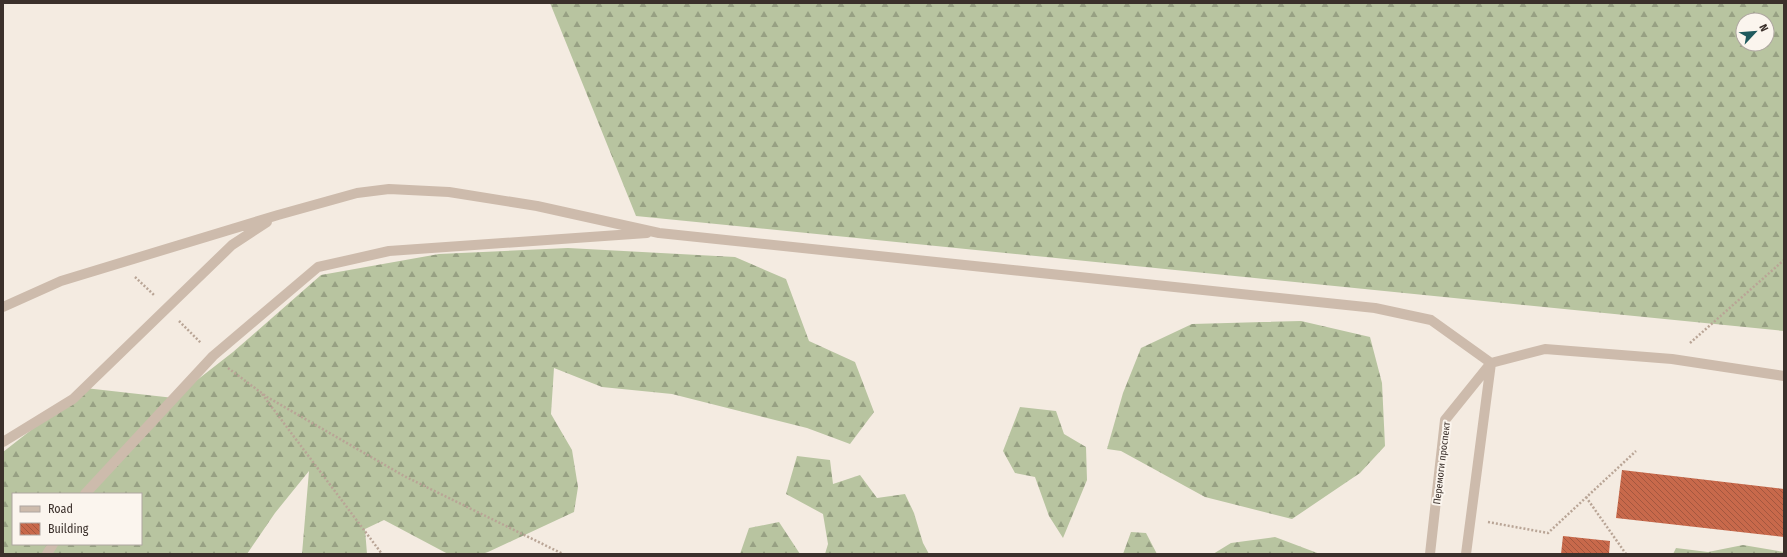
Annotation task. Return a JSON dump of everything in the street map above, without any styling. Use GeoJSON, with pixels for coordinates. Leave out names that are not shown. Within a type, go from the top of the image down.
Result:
{"type":"FeatureCollection","features":[{"type":"Feature","properties":{"kind":"street"},"geometry":{"type":"LineString","coordinates":[[3,307],[61,281],[278,215],[357,193],[389,189],[449,192],[537,206],[659,232],[1375,308],[1431,320],[1491,363]]}},
{"type":"Feature","properties":{"kind":"street"},"geometry":{"type":"LineString","coordinates":[[3,442],[73,399],[232,245],[278,215]]}},
{"type":"Feature","properties":{"kind":"street"},"geometry":{"type":"LineString","coordinates":[[86,493],[213,356],[318,267],[389,252],[659,232]]}},
{"type":"Feature","properties":{"kind":"street"},"geometry":{"type":"LineString","coordinates":[[1491,363],[1544,349],[1672,359],[1784,376]]}},
{"type":"Feature","properties":{"kind":"street"},"geometry":{"type":"LineString","coordinates":[[1466,554],[1491,363]]}},
{"type":"Feature","properties":{"kind":"street","name":"Перемоги проспект"},"geometry":{"type":"LineString","coordinates":[[1430,554],[1445,420],[1491,363]]}},
{"type":"Feature","properties":{"kind":"street"},"geometry":{"type":"LineString","coordinates":[[48,554],[52,545]]}},
{"type":"Feature","properties":{"kind":"path"},"geometry":{"type":"LineString","coordinates":[[1672,359],[1784,260]]}},
{"type":"Feature","properties":{"kind":"path"},"geometry":{"type":"LineString","coordinates":[[120,264],[167,308],[213,356],[260,391],[404,476],[562,554]]}},
{"type":"Feature","properties":{"kind":"path"},"geometry":{"type":"LineString","coordinates":[[260,391],[382,554]]}},
{"type":"Feature","properties":{"kind":"path"},"geometry":{"type":"LineString","coordinates":[[1470,518],[1548,533],[1636,451]]}},
{"type":"Feature","properties":{"kind":"path"},"geometry":{"type":"LineString","coordinates":[[1586,497],[1626,554]]}},
{"type":"Feature","properties":{"kind":"green space"},"geometry":{"type":"Polygon","coordinates":[[[550,3],[1784,3],[1784,331],[636,216],[550,3]]]}},
{"type":"Feature","properties":{"kind":"green space"},"geometry":{"type":"Polygon","coordinates":[[[568,248],[735,257],[786,279],[809,341],[855,362],[874,412],[850,444],[807,428],[672,394],[602,387],[554,368],[551,414],[572,450],[578,487],[574,512],[488,552],[482,554],[448,554],[384,520],[365,529],[367,554],[302,554],[309,471],[275,513],[247,554],[3,554],[3,452],[85,388],[174,398],[233,352],[321,275],[439,254],[568,248]]]}},
{"type":"Feature","properties":{"kind":"green space"},"geometry":{"type":"Polygon","coordinates":[[[1301,321],[1370,337],[1382,383],[1385,446],[1360,473],[1292,519],[1205,497],[1121,451],[1107,449],[1123,393],[1141,348],[1192,324],[1301,321]]]}},
{"type":"Feature","properties":{"kind":"green space"},"geometry":{"type":"Polygon","coordinates":[[[1020,407],[1056,411],[1064,434],[1086,447],[1087,480],[1063,538],[1049,516],[1035,477],[1015,473],[1003,451],[1020,407]]]}},
{"type":"Feature","properties":{"kind":"green space"},"geometry":{"type":"Polygon","coordinates":[[[797,456],[830,460],[833,484],[860,475],[877,498],[905,494],[914,513],[923,543],[929,554],[825,554],[828,544],[823,514],[786,494],[797,456]]]}},
{"type":"Feature","properties":{"kind":"green space"},"geometry":{"type":"Polygon","coordinates":[[[779,522],[800,554],[740,554],[749,528],[779,522]]]}},
{"type":"Feature","properties":{"kind":"green space"},"geometry":{"type":"Polygon","coordinates":[[[1131,532],[1146,533],[1157,554],[1123,554],[1131,532]]]}},
{"type":"Feature","properties":{"kind":"green space"},"geometry":{"type":"Polygon","coordinates":[[[1275,537],[1320,554],[1213,554],[1231,543],[1275,537]]]}},
{"type":"Feature","properties":{"kind":"green space"},"geometry":{"type":"Polygon","coordinates":[[[1743,545],[1784,552],[1784,554],[1673,554],[1676,548],[1708,552],[1743,545]]]}},
{"type":"Feature","properties":{"kind":"building"},"geometry":{"type":"Polygon","coordinates":[[[1622,470],[1784,489],[1784,537],[1616,518],[1622,470]]]}},
{"type":"Feature","properties":{"kind":"building"},"geometry":{"type":"Polygon","coordinates":[[[1563,536],[1610,541],[1609,554],[1561,554],[1563,536]]]}}]}
